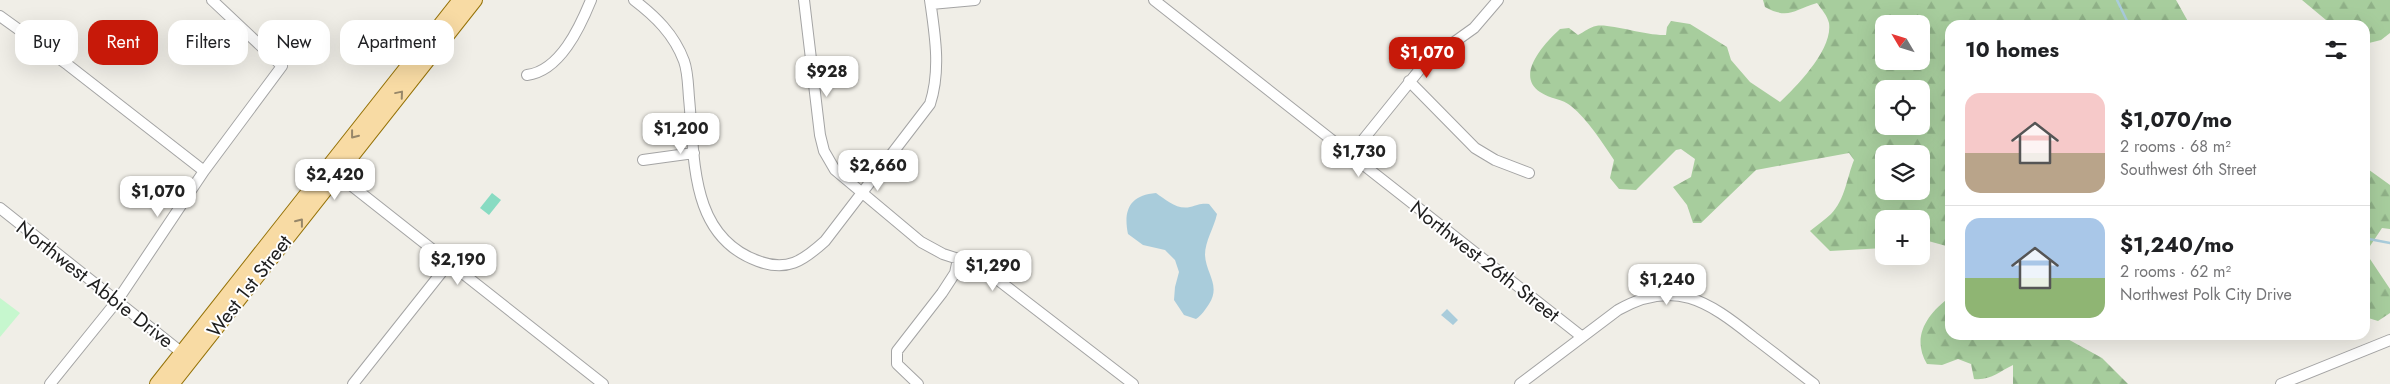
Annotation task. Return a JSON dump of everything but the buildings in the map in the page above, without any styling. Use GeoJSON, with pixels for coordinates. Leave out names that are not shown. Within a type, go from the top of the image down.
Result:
{"type":"FeatureCollection","features":[{"type":"Feature","properties":{"kind":"main road","name":"West 1st Street"},"geometry":{"type":"LineString","coordinates":[[333,171],[460,0]]}},
{"type":"Feature","properties":{"kind":"main road","name":"West 1st Street"},"geometry":{"type":"LineString","coordinates":[[157,384],[186,357],[333,171],[475,0]]}},
{"type":"Feature","properties":{"kind":"main road","name":"West 1st Street"},"geometry":{"type":"LineString","coordinates":[[172,384],[186,357]]}},
{"type":"Feature","properties":{"kind":"street"},"geometry":{"type":"LineString","coordinates":[[50,384],[117,301],[204,171],[282,66],[212,0]]}},
{"type":"Feature","properties":{"kind":"street"},"geometry":{"type":"LineString","coordinates":[[527,75],[539,73],[552,64],[569,40],[591,0]]}},
{"type":"Feature","properties":{"kind":"street"},"geometry":{"type":"LineString","coordinates":[[634,0],[656,17],[673,39],[684,62],[695,175],[706,214],[722,239],[744,256],[772,266],[796,263],[809,256],[824,241],[930,104],[935,88],[936,73],[936,41],[931,2],[975,0]]}},
{"type":"Feature","properties":{"kind":"street"},"geometry":{"type":"LineString","coordinates":[[804,0],[814,98],[824,150],[835,170],[921,242],[942,254],[989,273],[1133,384]]}},
{"type":"Feature","properties":{"kind":"street","name":"Northwest 26th Street"},"geometry":{"type":"LineString","coordinates":[[1154,0],[1581,336]]}},
{"type":"Feature","properties":{"kind":"street"},"geometry":{"type":"LineString","coordinates":[[1350,156],[1409,81],[1434,54],[1474,28],[1498,0]]}},
{"type":"Feature","properties":{"kind":"street"},"geometry":{"type":"LineString","coordinates":[[0,16],[68,65],[204,171]]}},
{"type":"Feature","properties":{"kind":"street"},"geometry":{"type":"LineString","coordinates":[[1409,81],[1475,148],[1495,160],[1529,173]]}},
{"type":"Feature","properties":{"kind":"street"},"geometry":{"type":"LineString","coordinates":[[643,160],[694,153]]}},
{"type":"Feature","properties":{"kind":"street"},"geometry":{"type":"LineString","coordinates":[[333,171],[603,384]]}},
{"type":"Feature","properties":{"kind":"street","name":"Northwest Abbie Drive"},"geometry":{"type":"LineString","coordinates":[[0,208],[186,357]]}},
{"type":"Feature","properties":{"kind":"street"},"geometry":{"type":"LineString","coordinates":[[918,384],[896,364],[897,351],[955,273],[958,259]]}},
{"type":"Feature","properties":{"kind":"street"},"geometry":{"type":"LineString","coordinates":[[353,384],[449,263]]}},
{"type":"Feature","properties":{"kind":"street"},"geometry":{"type":"LineString","coordinates":[[1520,384],[1581,336],[1634,301],[1651,296],[1670,294],[1688,297],[1721,312],[1814,384]]}},
{"type":"Feature","properties":{"kind":"street"},"geometry":{"type":"LineString","coordinates":[[2281,384],[2390,340]]}},
{"type":"Feature","properties":{"kind":"green space"},"geometry":{"type":"Polygon","coordinates":[[[1763,0],[2176,0],[2187,20],[1945,20],[1945,246],[1930,241],[1930,210],[1875,210],[1875,248],[1830,251],[1810,231],[1831,214],[1840,202],[1854,160],[1849,153],[1756,170],[1701,223],[1693,223],[1687,205],[1673,187],[1691,177],[1695,159],[1681,149],[1676,150],[1636,190],[1619,189],[1610,178],[1614,160],[1589,124],[1568,104],[1540,92],[1533,85],[1530,77],[1535,59],[1547,42],[1560,29],[1569,28],[1578,35],[1591,27],[1602,26],[1648,34],[1666,35],[1667,27],[1671,21],[1690,24],[1727,47],[1731,60],[1750,82],[1780,102],[1804,77],[1820,55],[1829,33],[1829,23],[1826,15],[1817,3],[1796,11],[1780,13],[1765,7],[1763,0]]]}},
{"type":"Feature","properties":{"kind":"green space"},"geometry":{"type":"Polygon","coordinates":[[[2302,0],[2390,0],[2390,33],[2381,40],[2370,43],[2370,20],[2326,20],[2302,0]]]}},
{"type":"Feature","properties":{"kind":"green space"},"geometry":{"type":"Polygon","coordinates":[[[2370,171],[2390,185],[2390,229],[2382,228],[2370,246],[2370,171]]]}},
{"type":"Feature","properties":{"kind":"green space"},"geometry":{"type":"Polygon","coordinates":[[[492,193],[501,200],[489,215],[480,208],[492,193]]]}},
{"type":"Feature","properties":{"kind":"green space"},"geometry":{"type":"Polygon","coordinates":[[[2370,259],[2390,289],[2390,313],[2378,321],[2370,319],[2370,259]]]}},
{"type":"Feature","properties":{"kind":"green space"},"geometry":{"type":"Polygon","coordinates":[[[0,298],[20,313],[0,337],[0,298]]]}},
{"type":"Feature","properties":{"kind":"green space"},"geometry":{"type":"Polygon","coordinates":[[[1945,301],[1945,340],[2069,340],[2102,358],[2128,384],[2013,384],[2013,365],[1990,377],[1974,379],[1971,364],[1958,359],[1942,365],[1927,364],[1922,354],[1921,335],[1928,319],[1945,301]]]}},
{"type":"Feature","properties":{"kind":"water"},"geometry":{"type":"Polygon","coordinates":[[[1156,193],[1172,204],[1185,208],[1209,204],[1217,214],[1206,245],[1205,255],[1214,291],[1209,304],[1196,319],[1184,315],[1174,300],[1179,272],[1175,260],[1165,250],[1143,245],[1128,234],[1127,218],[1130,205],[1140,197],[1156,193]]]}},
{"type":"Feature","properties":{"kind":"water"},"geometry":{"type":"Polygon","coordinates":[[[1447,309],[1458,320],[1453,325],[1441,315],[1447,309]]]}},
{"type":"Feature","properties":{"kind":"waterway"},"geometry":{"type":"LineString","coordinates":[[2117,0],[2127,20]]}},
{"type":"Feature","properties":{"kind":"waterway"},"geometry":{"type":"LineString","coordinates":[[2370,239],[2390,243]]}}]}
